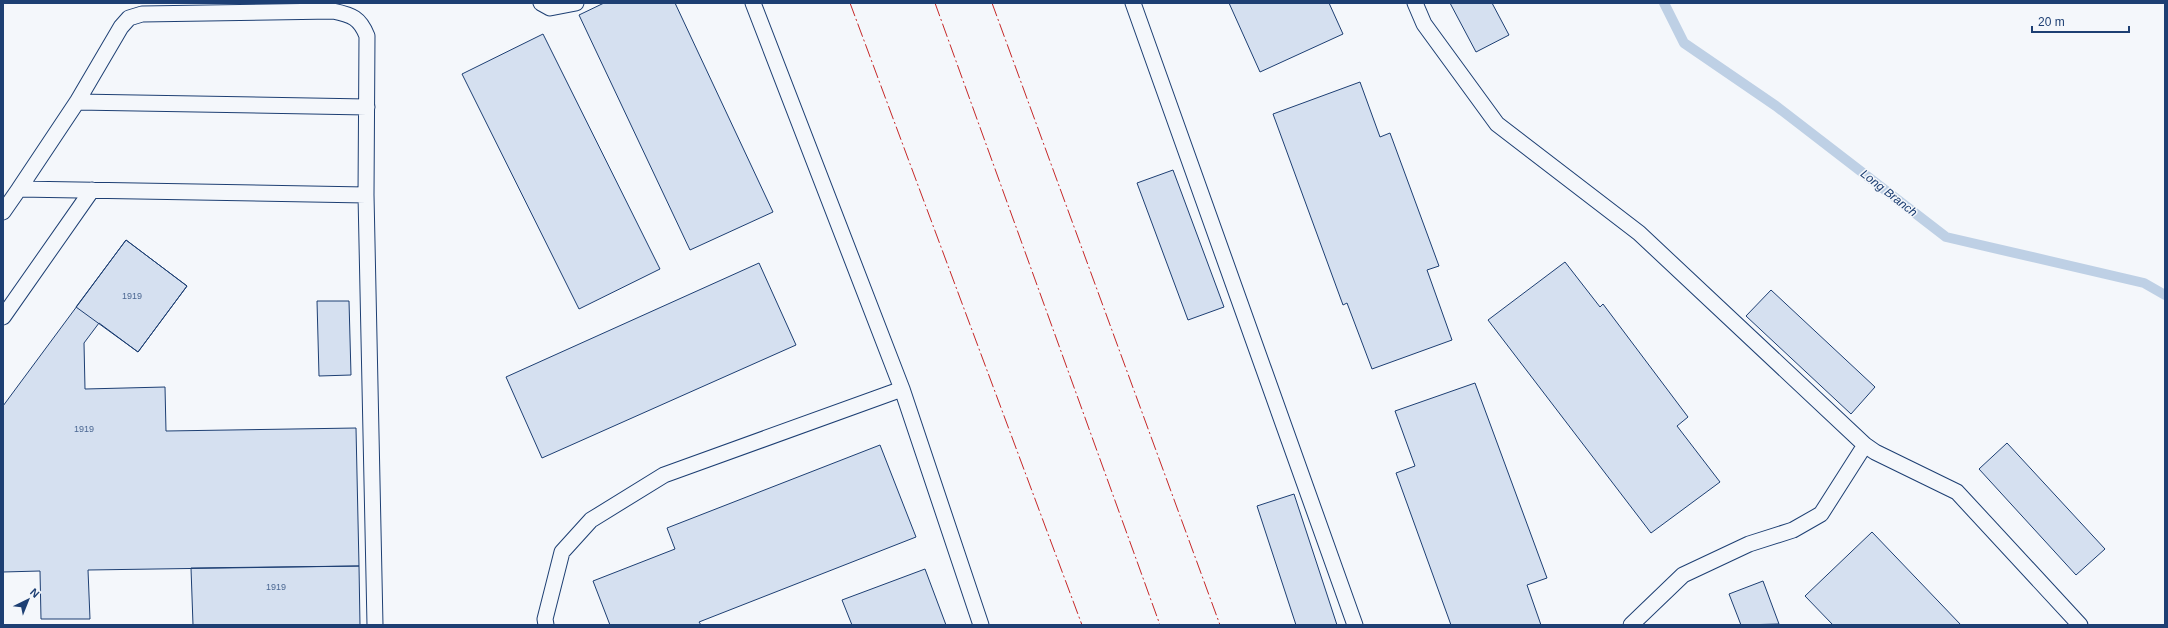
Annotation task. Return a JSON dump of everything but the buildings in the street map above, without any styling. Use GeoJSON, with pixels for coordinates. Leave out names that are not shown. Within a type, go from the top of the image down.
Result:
{"type":"FeatureCollection","features":[{"type":"Feature","properties":{"kind":"lane"},"geometry":{"type":"LineString","coordinates":[[541,3],[550,8],[576,3]]}},
{"type":"Feature","properties":{"kind":"lane"},"geometry":{"type":"LineString","coordinates":[[753,3],[902,389],[981,625]]}},
{"type":"Feature","properties":{"kind":"lane"},"geometry":{"type":"LineString","coordinates":[[1133,3],[1355,625]]}},
{"type":"Feature","properties":{"kind":"lane"},"geometry":{"type":"LineString","coordinates":[[1415,3],[1424,24],[1497,124],[1639,233],[1865,445],[1875,452],[1957,492],[2080,625]]}},
{"type":"Feature","properties":{"kind":"lane"},"geometry":{"type":"LineString","coordinates":[[3,212],[77,102],[121,27],[129,18],[142,14],[333,11],[348,14],[362,24],[367,36],[366,195],[375,625]]}},
{"type":"Feature","properties":{"kind":"lane"},"geometry":{"type":"LineString","coordinates":[[77,102],[367,107]]}},
{"type":"Feature","properties":{"kind":"lane"},"geometry":{"type":"LineString","coordinates":[[19,189],[366,195]]}},
{"type":"Feature","properties":{"kind":"lane"},"geometry":{"type":"LineString","coordinates":[[3,317],[92,190]]}},
{"type":"Feature","properties":{"kind":"lane"},"geometry":{"type":"LineString","coordinates":[[546,625],[545,619],[562,552],[591,520],[664,475],[902,389]]}},
{"type":"Feature","properties":{"kind":"lane"},"geometry":{"type":"LineString","coordinates":[[1631,625],[1683,575],[1749,544],[1793,530],[1821,514],[1865,445]]}},
{"type":"Feature","properties":{"kind":"waterway","name":"Long Branch"},"geometry":{"type":"LineString","coordinates":[[1664,3],[1684,43],[1776,106],[1946,237],[2144,283],[2165,295]]}},
{"type":"Feature","properties":{"kind":"power"},"geometry":{"type":"LineString","coordinates":[[850,3],[1082,625]]}},
{"type":"Feature","properties":{"kind":"power"},"geometry":{"type":"LineString","coordinates":[[935,3],[1160,625]]}},
{"type":"Feature","properties":{"kind":"power"},"geometry":{"type":"LineString","coordinates":[[992,3],[1220,625]]}}]}
